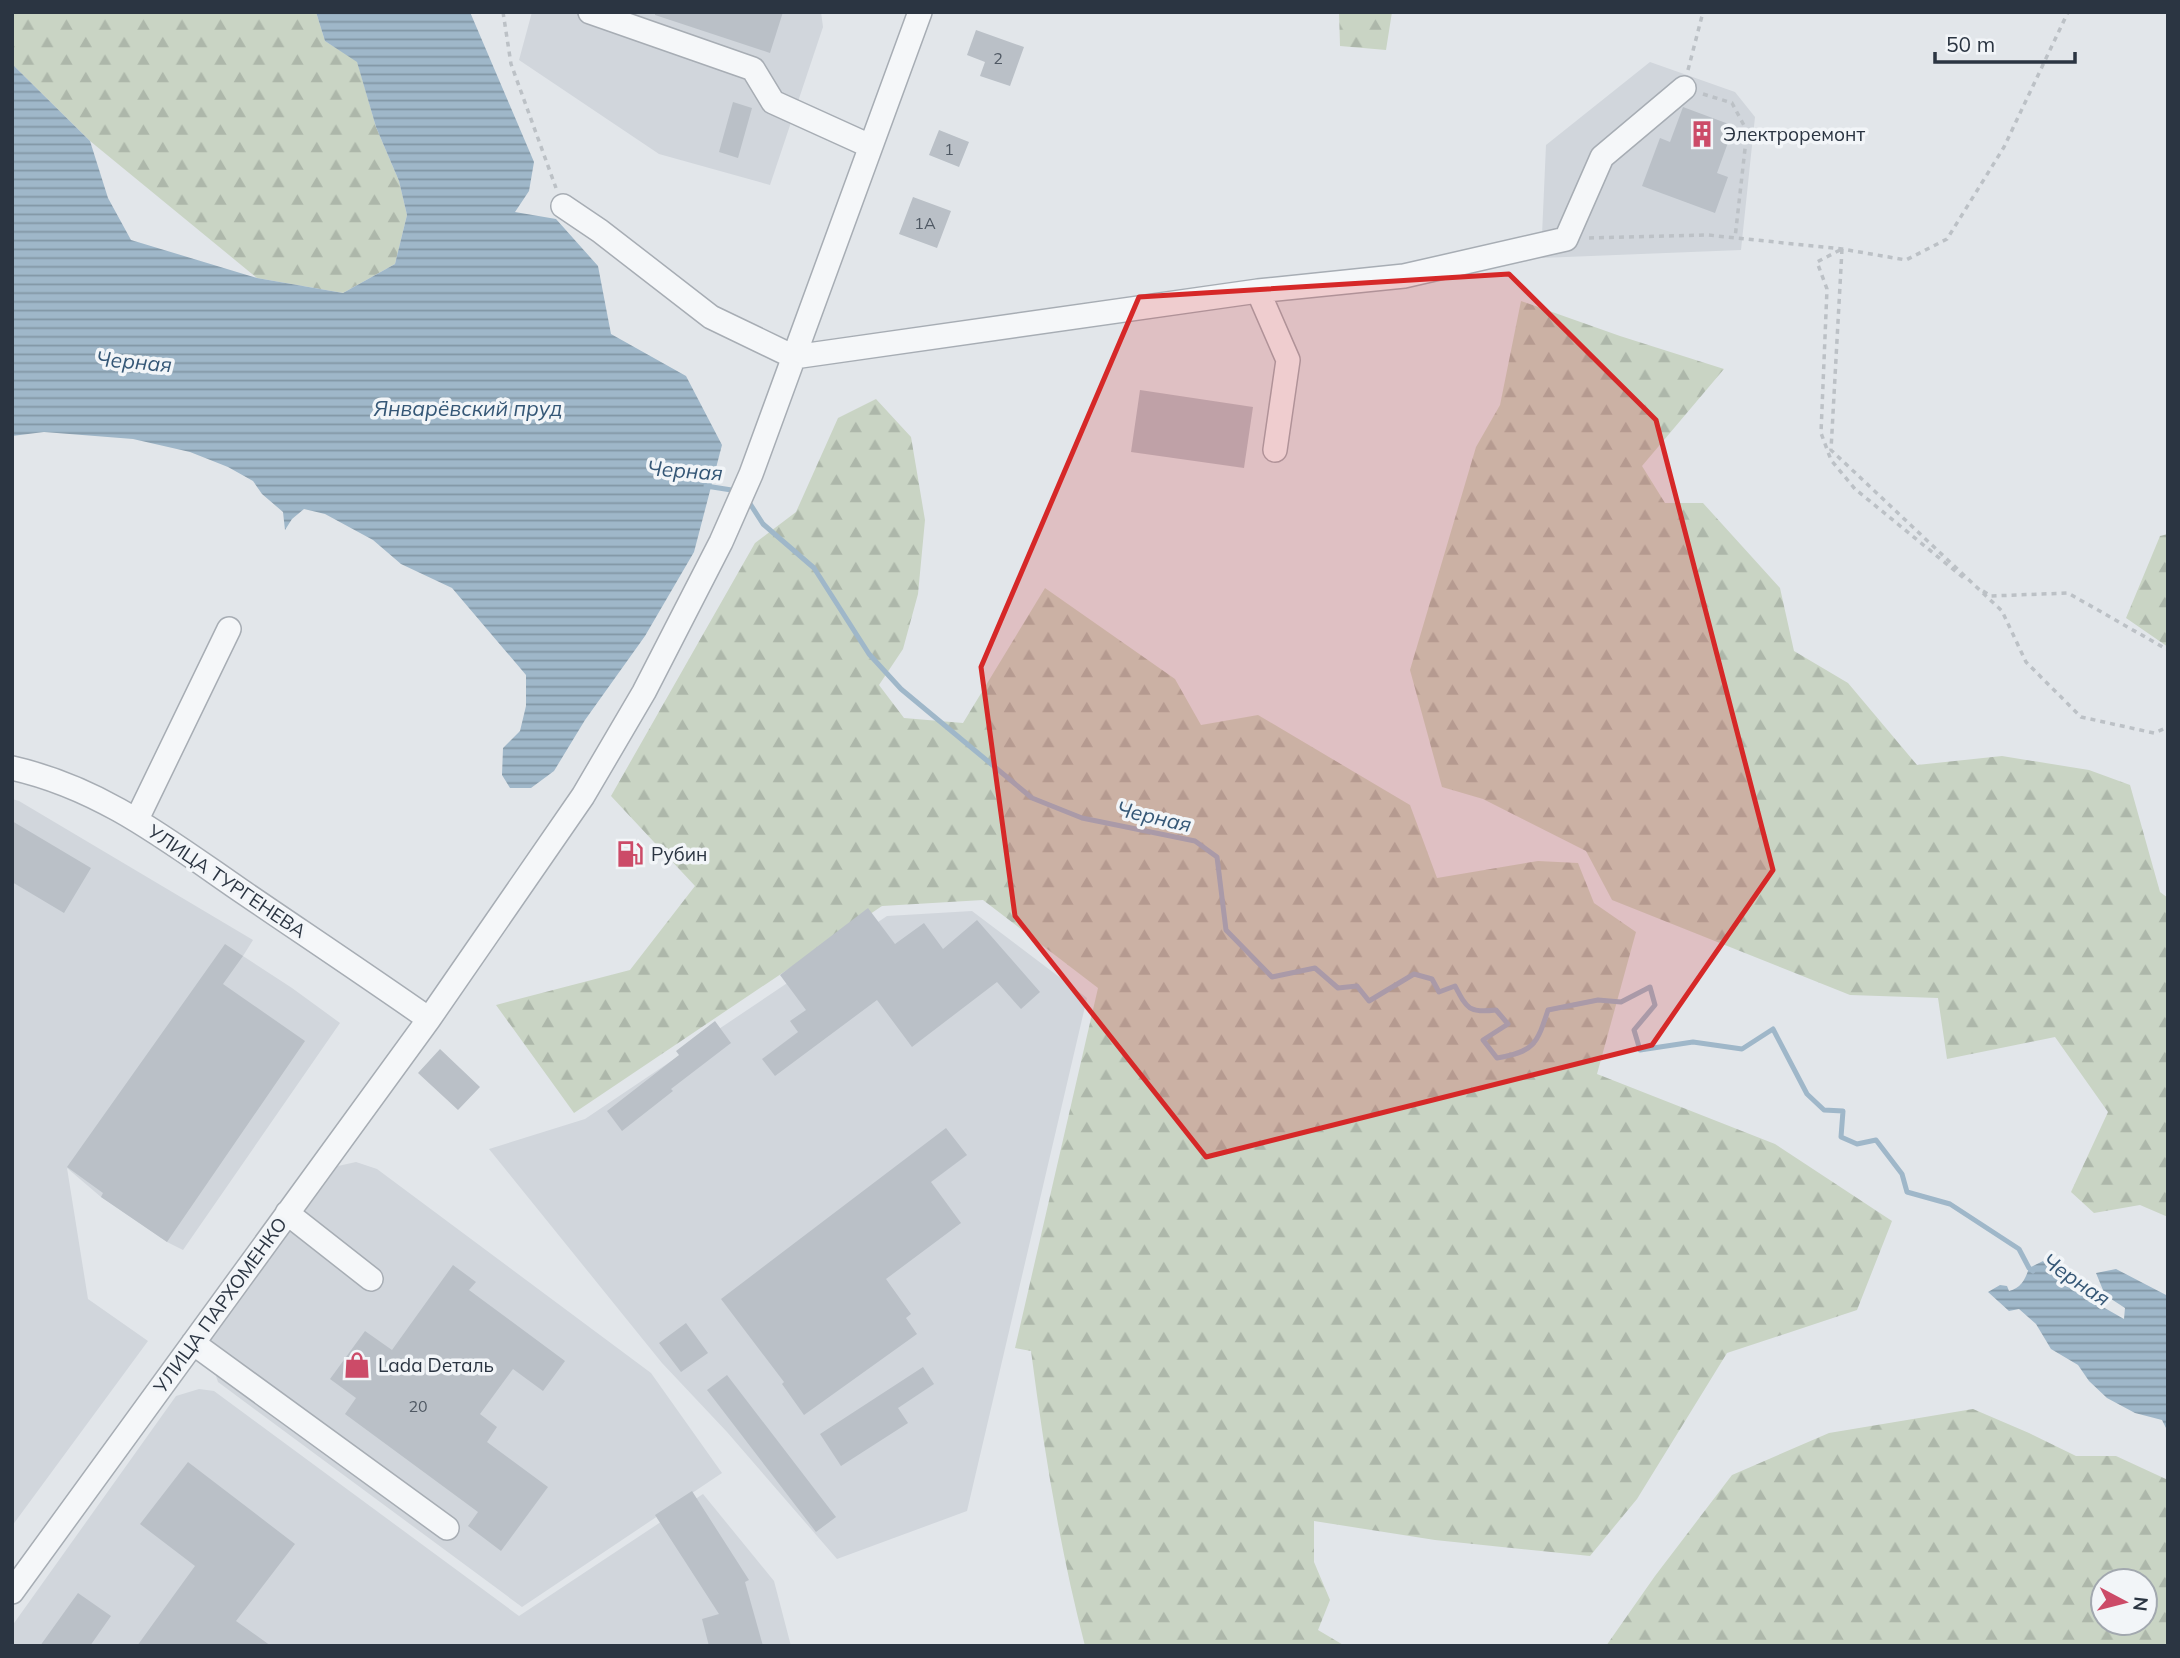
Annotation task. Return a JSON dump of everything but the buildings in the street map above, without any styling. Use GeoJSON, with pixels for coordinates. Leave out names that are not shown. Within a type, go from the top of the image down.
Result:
{"type":"FeatureCollection","features":[{"type":"Feature","properties":{"kind":"street"},"geometry":{"type":"LineString","coordinates":[[590,12],[753,69],[773,102],[870,146]]}},
{"type":"Feature","properties":{"kind":"street","name":"УЛИЦА ПАРХОМЕНКО"},"geometry":{"type":"LineString","coordinates":[[12,1592],[429,1019],[583,796],[644,692],[721,542],[751,474],[920,12]]}},
{"type":"Feature","properties":{"kind":"street"},"geometry":{"type":"LineString","coordinates":[[563,206],[600,231],[711,317],[794,357],[1258,291],[1404,276],[1566,239],[1602,157],[1684,88]]}},
{"type":"Feature","properties":{"kind":"street"},"geometry":{"type":"LineString","coordinates":[[1258,291],[1288,360],[1275,450]]}},
{"type":"Feature","properties":{"kind":"street"},"geometry":{"type":"LineString","coordinates":[[136,819],[229,629]]}},
{"type":"Feature","properties":{"kind":"street","name":"УЛИЦА ТУРГЕНЕВА"},"geometry":{"type":"LineString","coordinates":[[12,768],[47,776],[85,791],[136,819],[429,1019]]}},
{"type":"Feature","properties":{"kind":"street"},"geometry":{"type":"LineString","coordinates":[[287,1213],[371,1279]]}},
{"type":"Feature","properties":{"kind":"street"},"geometry":{"type":"LineString","coordinates":[[193,1343],[447,1528]]}},
{"type":"Feature","properties":{"kind":"path"},"geometry":{"type":"LineString","coordinates":[[503,12],[511,64],[563,206]]}},
{"type":"Feature","properties":{"kind":"path"},"geometry":{"type":"LineString","coordinates":[[1703,12],[1684,88],[1732,103],[1747,131],[1735,238]]}},
{"type":"Feature","properties":{"kind":"path"},"geometry":{"type":"LineString","coordinates":[[1566,239],[1708,235],[1842,249],[1906,260],[1947,239],[2004,147],[2068,12]]}},
{"type":"Feature","properties":{"kind":"path"},"geometry":{"type":"LineString","coordinates":[[1842,249],[1829,258],[1816,262],[1827,289],[1821,433],[1831,460],[1856,489],[1951,569],[1991,596],[2068,593],[2168,650]]}},
{"type":"Feature","properties":{"kind":"path"},"geometry":{"type":"LineString","coordinates":[[1842,249],[1831,450],[2002,611],[2026,662],[2081,717],[2154,733],[2168,727]]}},
{"type":"Feature","properties":{"kind":"highlighted area"},"geometry":{"type":"Polygon","coordinates":[[[1509,274],[1656,420],[1773,870],[1652,1045],[1206,1157],[1015,916],[981,667],[1139,297],[1509,274]]]}},
{"type":"Feature","properties":{"kind":"shaded area"},"geometry":{"type":"Polygon","coordinates":[[[532,12],[821,12],[823,27],[770,185],[659,154],[519,60],[532,12]]]}},
{"type":"Feature","properties":{"kind":"shaded area"},"geometry":{"type":"Polygon","coordinates":[[[1650,62],[1735,92],[1755,117],[1741,250],[1541,258],[1546,145],[1650,62]]]}},
{"type":"Feature","properties":{"kind":"shaded area"},"geometry":{"type":"Polygon","coordinates":[[[12,799],[253,940],[243,956],[340,1023],[183,1250],[101,1197],[67,1168],[88,1299],[148,1341],[12,1526],[12,799]]]}},
{"type":"Feature","properties":{"kind":"shaded area"},"geometry":{"type":"Polygon","coordinates":[[[972,911],[1087,998],[967,1511],[837,1559],[727,1432],[662,1363],[489,1149],[585,1119],[887,916],[972,911]]]}},
{"type":"Feature","properties":{"kind":"shaded area"},"geometry":{"type":"Polygon","coordinates":[[[356,1162],[377,1169],[651,1373],[722,1473],[522,1607],[218,1382],[212,1364],[210,1340],[338,1166],[356,1162]]]}},
{"type":"Feature","properties":{"kind":"shaded area"},"geometry":{"type":"Polygon","coordinates":[[[199,1389],[214,1391],[519,1616],[703,1494],[774,1581],[791,1646],[12,1646],[12,1626],[176,1396],[199,1389]]]}},
{"type":"Feature","properties":{"kind":"green space"},"geometry":{"type":"Polygon","coordinates":[[[12,12],[316,12],[325,41],[357,61],[376,127],[399,181],[407,215],[395,264],[343,293],[257,278],[90,141],[12,64],[12,12]]]}},
{"type":"Feature","properties":{"kind":"green space"},"geometry":{"type":"Polygon","coordinates":[[[1339,12],[1392,12],[1386,50],[1340,46],[1339,12]]]}},
{"type":"Feature","properties":{"kind":"green space"},"geometry":{"type":"Polygon","coordinates":[[[1521,301],[1724,369],[1642,466],[1665,503],[1703,503],[1780,588],[1794,651],[1848,683],[1917,765],[2002,756],[2089,770],[2130,785],[2160,892],[2168,898],[2168,1217],[2140,1205],[2094,1213],[2071,1192],[2108,1112],[2055,1037],[1947,1059],[1938,998],[1850,995],[1612,900],[1586,851],[1483,799],[1442,787],[1410,670],[1476,447],[1500,405],[1521,301]]]}},
{"type":"Feature","properties":{"kind":"green space"},"geometry":{"type":"Polygon","coordinates":[[[876,399],[911,437],[925,520],[918,594],[903,649],[879,685],[904,718],[963,723],[1045,588],[1175,679],[1201,725],[1258,715],[1410,805],[1437,878],[1538,861],[1578,863],[1594,903],[1636,932],[1597,1074],[1775,1144],[1892,1221],[1857,1310],[1727,1353],[1637,1499],[1590,1556],[1435,1540],[1314,1521],[1314,1562],[1330,1600],[1318,1630],[1345,1646],[1085,1646],[1054,1500],[1031,1351],[1015,1348],[1098,988],[983,900],[882,906],[574,1113],[496,1005],[630,970],[695,886],[611,796],[755,543],[796,512],[838,418],[876,399]]]}},
{"type":"Feature","properties":{"kind":"green space"},"geometry":{"type":"Polygon","coordinates":[[[2168,534],[2168,647],[2126,618],[2160,536],[2168,534]]]}},
{"type":"Feature","properties":{"kind":"green space"},"geometry":{"type":"Polygon","coordinates":[[[1973,1409],[2076,1456],[2116,1456],[2168,1480],[2168,1646],[1606,1646],[1732,1475],[1829,1433],[1973,1409]]]}},
{"type":"Feature","properties":{"kind":"water","name":"Январёвский пруд"},"geometry":{"type":"Polygon","coordinates":[[[316,12],[470,12],[534,162],[529,191],[515,212],[556,219],[598,266],[611,334],[686,376],[722,445],[694,552],[645,636],[585,720],[554,771],[531,788],[510,788],[502,775],[503,748],[520,731],[526,706],[526,675],[452,588],[401,564],[373,540],[325,514],[304,509],[292,519],[285,530],[283,512],[262,494],[253,481],[228,467],[190,452],[133,439],[44,432],[12,436],[12,64],[90,141],[108,198],[131,240],[257,278],[343,293],[395,264],[407,215],[399,181],[376,127],[357,62],[325,41],[316,12]]]}},
{"type":"Feature","properties":{"kind":"water"},"geometry":{"type":"Polygon","coordinates":[[[2043,1261],[2059,1282],[2124,1319],[2125,1308],[2105,1295],[2096,1273],[2116,1269],[2168,1296],[2168,1432],[2162,1420],[2135,1413],[2107,1398],[2089,1381],[2078,1365],[2051,1349],[2036,1324],[2019,1309],[2009,1311],[1988,1292],[2000,1285],[2007,1286],[2009,1291],[2017,1288],[2029,1268],[2043,1261]]]}},
{"type":"Feature","properties":{"kind":"waterway","name":"Черная"},"geometry":{"type":"LineString","coordinates":[[706,486],[738,491]]}},
{"type":"Feature","properties":{"kind":"waterway","name":"Черная"},"geometry":{"type":"LineString","coordinates":[[747,499],[763,524],[814,568],[869,654],[901,689],[1032,798],[1082,818],[1195,841],[1217,857],[1226,930],[1272,977],[1315,968],[1338,988],[1357,986],[1369,1001],[1414,974],[1432,979],[1439,992],[1455,986],[1470,1008],[1480,1011],[1496,1010],[1508,1024],[1483,1040],[1497,1058],[1519,1053],[1532,1044],[1541,1031],[1548,1010],[1598,1000],[1621,1002],[1650,987],[1655,1005],[1634,1030],[1640,1050],[1693,1042],[1742,1049],[1773,1029],[1807,1094],[1824,1110],[1843,1111],[1841,1137],[1857,1144],[1876,1140],[1902,1174],[1907,1192],[1950,1204],[2019,1249],[2033,1271]]}},
{"type":"Feature","properties":{"kind":"place","name":"Электроремонт"},"geometry":{"type":"Point","coordinates":[1702,134]}},
{"type":"Feature","properties":{"kind":"place","name":"Рубин"},"geometry":{"type":"Point","coordinates":[630,854]}},
{"type":"Feature","properties":{"kind":"place","name":"Lada Dеталь"},"geometry":{"type":"Point","coordinates":[357,1365]}}]}
